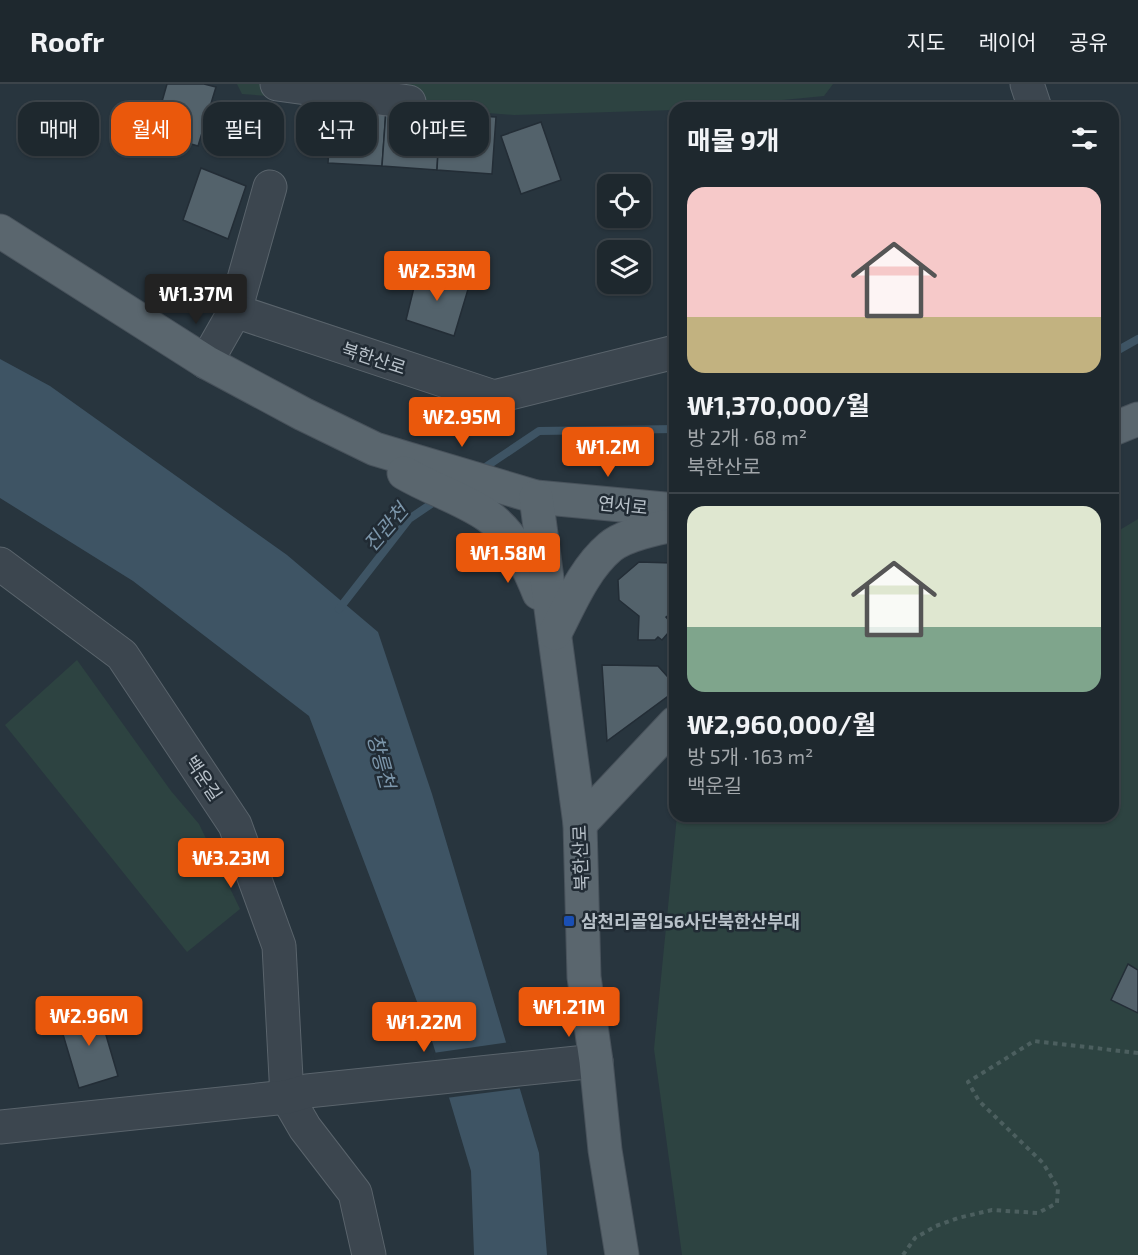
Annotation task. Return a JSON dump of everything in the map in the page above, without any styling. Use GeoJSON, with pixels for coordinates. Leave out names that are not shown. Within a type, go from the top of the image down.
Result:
{"type":"FeatureCollection","features":[{"type":"Feature","properties":{"kind":"main road"},"geometry":{"type":"LineString","coordinates":[[0,231],[206,362],[303,414],[375,449],[405,473],[488,516],[509,537],[530,571],[555,633]]}},
{"type":"Feature","properties":{"kind":"main road"},"geometry":{"type":"LineString","coordinates":[[1119,427],[1138,419]]}},
{"type":"Feature","properties":{"kind":"main road","name":"연서로"},"geometry":{"type":"LineString","coordinates":[[375,449],[536,496],[669,509]]}},
{"type":"Feature","properties":{"kind":"main road","name":"북한산로"},"geometry":{"type":"LineString","coordinates":[[536,496],[580,824],[584,977],[605,1150],[622,1255]]}},
{"type":"Feature","properties":{"kind":"main road"},"geometry":{"type":"LineString","coordinates":[[555,633],[593,565],[610,547],[622,540],[669,527]]}},
{"type":"Feature","properties":{"kind":"main road"},"geometry":{"type":"LineString","coordinates":[[580,824],[669,729]]}},
{"type":"Feature","properties":{"kind":"street"},"geometry":{"type":"LineString","coordinates":[[277,84],[410,102]]}},
{"type":"Feature","properties":{"kind":"street"},"geometry":{"type":"LineString","coordinates":[[1027,84],[1033,102]]}},
{"type":"Feature","properties":{"kind":"street"},"geometry":{"type":"LineString","coordinates":[[206,362],[235,311],[270,187]]}},
{"type":"Feature","properties":{"kind":"street","name":"북한산로"},"geometry":{"type":"LineString","coordinates":[[235,311],[494,397],[669,353]]}},
{"type":"Feature","properties":{"kind":"street","name":"백운길"},"geometry":{"type":"LineString","coordinates":[[0,564],[122,655],[235,825],[279,946],[297,1094],[305,1128],[355,1193],[369,1255]]}},
{"type":"Feature","properties":{"kind":"street"},"geometry":{"type":"LineString","coordinates":[[0,1127],[596,1061]]}},
{"type":"Feature","properties":{"kind":"path"},"geometry":{"type":"LineString","coordinates":[[903,1255],[915,1238],[936,1226],[958,1218],[992,1210],[1038,1213],[1057,1203],[1058,1188],[1043,1163],[979,1101],[968,1082],[1034,1041],[1138,1053]]}},
{"type":"Feature","properties":{"kind":"green space"},"geometry":{"type":"Polygon","coordinates":[[[237,84],[833,84],[824,96],[762,102],[669,102],[669,110],[514,115],[489,113],[489,102],[389,102],[389,105],[377,104],[377,102],[346,102],[242,94],[237,84]]]}},
{"type":"Feature","properties":{"kind":"green space"},"geometry":{"type":"Polygon","coordinates":[[[1138,519],[1138,1255],[682,1255],[654,1049],[676,822],[1119,822],[1119,530],[1138,519]]]}},
{"type":"Feature","properties":{"kind":"green space"},"geometry":{"type":"Polygon","coordinates":[[[77,660],[171,791],[199,824],[240,909],[187,952],[5,725],[77,660]]]}},
{"type":"Feature","properties":{"kind":"water","name":"창릉천"},"geometry":{"type":"Polygon","coordinates":[[[0,359],[50,386],[287,555],[378,632],[432,794],[539,1153],[547,1255],[474,1255],[471,1171],[433,1044],[309,716],[133,581],[0,498],[0,359]]]}},
{"type":"Feature","properties":{"kind":"pier"},"geometry":{"type":"Polygon","coordinates":[[[510,1042],[523,1088],[446,1098],[433,1053],[510,1042]]]}},
{"type":"Feature","properties":{"kind":"building"},"geometry":{"type":"Polygon","coordinates":[[[167,84],[204,84],[216,87],[211,102],[203,102],[203,130],[198,146],[191,144],[191,102],[162,102],[167,84]]]}},
{"type":"Feature","properties":{"kind":"building"},"geometry":{"type":"Polygon","coordinates":[[[377,109],[386,110],[382,166],[328,163],[328,156],[377,156],[377,109]]]}},
{"type":"Feature","properties":{"kind":"building"},"geometry":{"type":"Polygon","coordinates":[[[386,110],[389,110],[389,156],[438,156],[437,170],[382,166],[386,110]]]}},
{"type":"Feature","properties":{"kind":"building"},"geometry":{"type":"Polygon","coordinates":[[[489,117],[496,117],[492,174],[437,170],[438,156],[489,156],[489,117]]]}},
{"type":"Feature","properties":{"kind":"building"},"geometry":{"type":"Polygon","coordinates":[[[541,122],[561,180],[521,194],[501,136],[541,122]]]}},
{"type":"Feature","properties":{"kind":"building"},"geometry":{"type":"Polygon","coordinates":[[[201,168],[246,186],[228,239],[183,220],[201,168]]]}},
{"type":"Feature","properties":{"kind":"building"},"geometry":{"type":"Polygon","coordinates":[[[419,267],[469,286],[454,336],[406,320],[419,267]]]}},
{"type":"Feature","properties":{"kind":"building"},"geometry":{"type":"Polygon","coordinates":[[[639,562],[669,563],[669,615],[666,617],[669,620],[669,632],[662,640],[658,637],[655,640],[638,640],[639,616],[619,600],[618,580],[639,562]]]}},
{"type":"Feature","properties":{"kind":"building"},"geometry":{"type":"Polygon","coordinates":[[[602,665],[658,666],[669,678],[669,695],[607,741],[602,665]]]}},
{"type":"Feature","properties":{"kind":"building"},"geometry":{"type":"Polygon","coordinates":[[[1128,964],[1138,970],[1138,1013],[1111,1000],[1128,964]]]}},
{"type":"Feature","properties":{"kind":"building"},"geometry":{"type":"Polygon","coordinates":[[[105,1004],[103,1025],[118,1076],[79,1088],[59,1021],[105,1004]]]}},
{"type":"Feature","properties":{"kind":"waterway","name":"진관천"},"geometry":{"type":"LineString","coordinates":[[1119,350],[1138,339]]}},
{"type":"Feature","properties":{"kind":"waterway","name":"진관천"},"geometry":{"type":"LineString","coordinates":[[481,470],[539,431],[669,429]]}},
{"type":"Feature","properties":{"kind":"waterway","name":"진관천"},"geometry":{"type":"LineString","coordinates":[[339,609],[409,519],[437,500]]}},
{"type":"Feature","properties":{"kind":"place","name":"삼천리골입56사단북한산부대"},"geometry":{"type":"Point","coordinates":[569,921]}}]}
